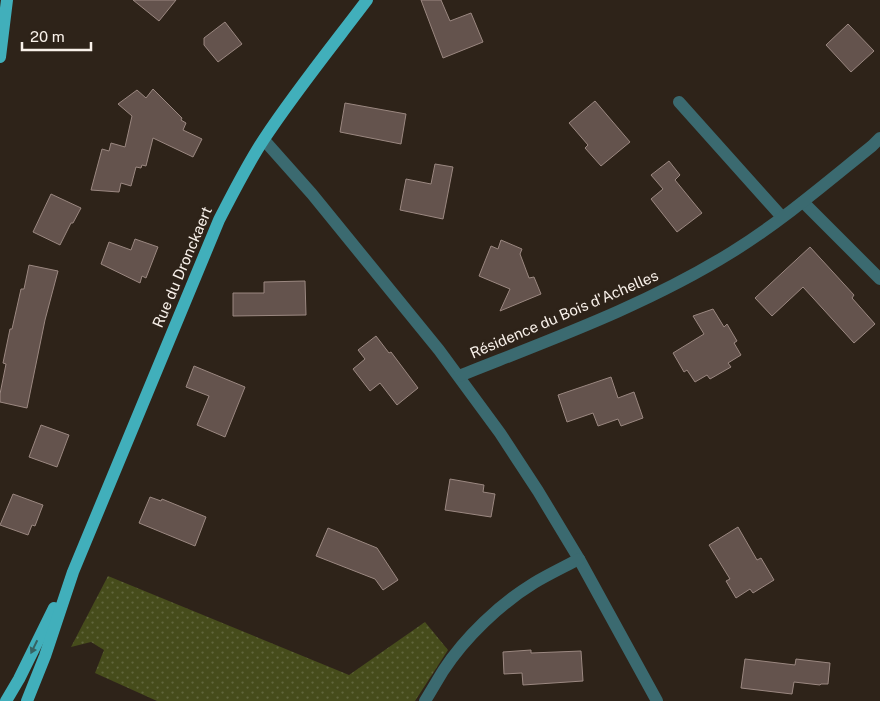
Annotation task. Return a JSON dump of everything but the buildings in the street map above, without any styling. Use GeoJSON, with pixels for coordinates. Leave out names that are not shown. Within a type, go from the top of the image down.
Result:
{"type":"FeatureCollection","features":[{"type":"Feature","properties":{"kind":"main road"},"geometry":{"type":"LineString","coordinates":[[0,57],[7,0]]}},
{"type":"Feature","properties":{"kind":"main road","name":"Rue du Dronckaert"},"geometry":{"type":"LineString","coordinates":[[6,701],[19,679],[72,572],[220,220],[239,181],[282,113],[367,0]]}},
{"type":"Feature","properties":{"kind":"main road","name":"Rue du Dronckaert"},"geometry":{"type":"LineString","coordinates":[[26,701],[45,656],[72,572]]}},
{"type":"Feature","properties":{"kind":"street"},"geometry":{"type":"LineString","coordinates":[[680,102],[782,218]]}},
{"type":"Feature","properties":{"kind":"street","name":"Résidence du Bois d'Achelles"},"geometry":{"type":"LineString","coordinates":[[459,376],[611,315],[681,281],[732,252],[782,218],[880,138]]}},
{"type":"Feature","properties":{"kind":"street","name":"Résidence du Bois d'Achelles"},"geometry":{"type":"LineString","coordinates":[[264,140],[312,194],[459,376],[515,454],[579,559],[657,701]]}},
{"type":"Feature","properties":{"kind":"street"},"geometry":{"type":"LineString","coordinates":[[803,202],[880,279]]}},
{"type":"Feature","properties":{"kind":"street"},"geometry":{"type":"LineString","coordinates":[[425,701],[454,656],[493,615],[535,583],[579,559]]}},
{"type":"Feature","properties":{"kind":"green space"},"geometry":{"type":"Polygon","coordinates":[[[108,576],[349,675],[425,622],[448,650],[415,701],[157,701],[95,673],[104,650],[91,642],[71,647],[108,576]]]}}]}
